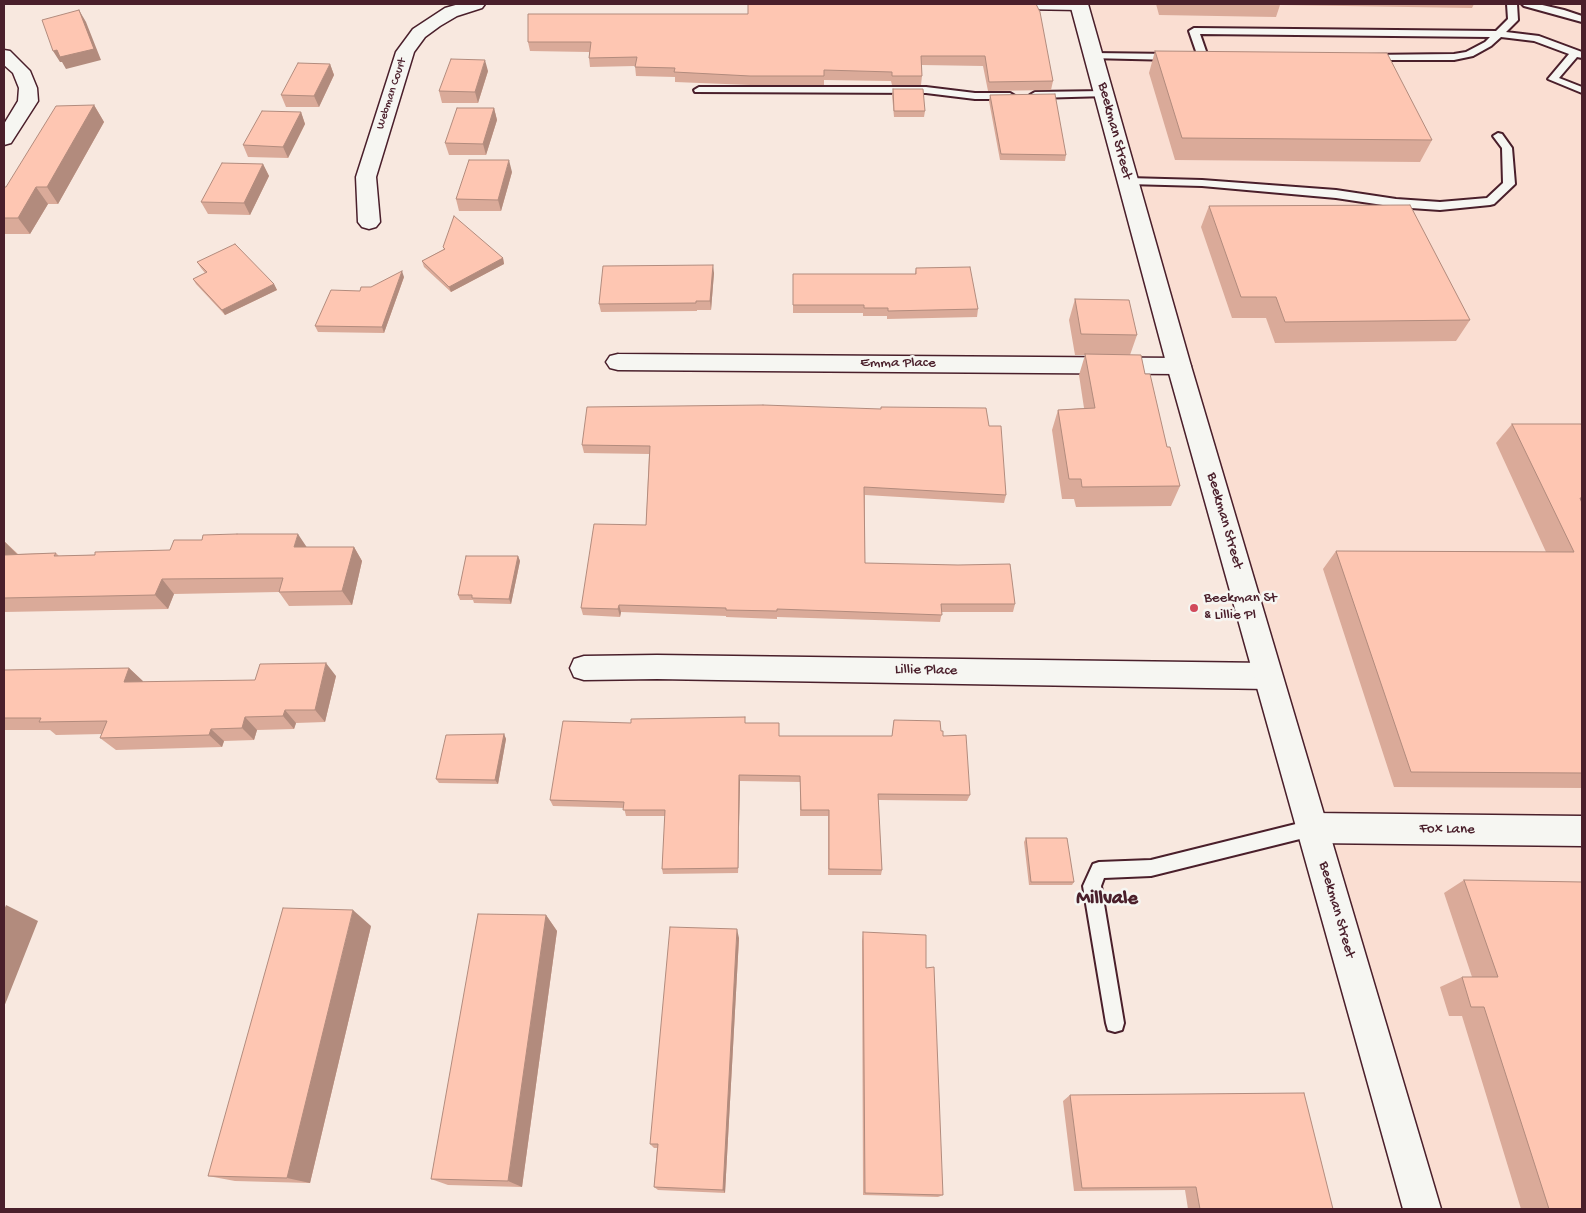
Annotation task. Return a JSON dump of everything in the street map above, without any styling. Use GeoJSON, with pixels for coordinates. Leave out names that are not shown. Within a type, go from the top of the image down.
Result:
{"type":"FeatureCollection","features":[{"type":"Feature","properties":{"kind":"street","name":"Webman Court"},"geometry":{"type":"LineString","coordinates":[[369,222],[366,177],[405,52],[419,33],[434,22],[451,12],[476,4]]}},
{"type":"Feature","properties":{"kind":"street"},"geometry":{"type":"LineString","coordinates":[[1021,4],[1079,4]]}},
{"type":"Feature","properties":{"kind":"street","name":"Beekman Street"},"geometry":{"type":"LineString","coordinates":[[1079,4],[1179,366],[1422,1209]]}},
{"type":"Feature","properties":{"kind":"street"},"geometry":{"type":"LineString","coordinates":[[4,55],[21,71],[28,88],[28,101],[4,139]]}},
{"type":"Feature","properties":{"kind":"street","name":"Emma Place"},"geometry":{"type":"LineString","coordinates":[[618,362],[1179,366]]}},
{"type":"Feature","properties":{"kind":"street","name":"Lillie Place"},"geometry":{"type":"LineString","coordinates":[[584,668],[656,667],[1268,676]]}},
{"type":"Feature","properties":{"kind":"street","name":"Fox Lane"},"geometry":{"type":"LineString","coordinates":[[1312,828],[1582,831]]}},
{"type":"Feature","properties":{"kind":"lane"},"geometry":{"type":"LineString","coordinates":[[1357,57],[1454,58],[1469,54],[1488,44],[1513,20],[1512,4]]}},
{"type":"Feature","properties":{"kind":"lane"},"geometry":{"type":"LineString","coordinates":[[1527,4],[1582,19]]}},
{"type":"Feature","properties":{"kind":"lane"},"geometry":{"type":"LineString","coordinates":[[1093,56],[1198,57],[1194,31],[1498,34],[1536,38],[1579,54],[1553,79],[1582,90]]}},
{"type":"Feature","properties":{"kind":"lane"},"geometry":{"type":"LineString","coordinates":[[699,90],[926,90],[976,96],[1104,94]]}},
{"type":"Feature","properties":{"kind":"lane"},"geometry":{"type":"LineString","coordinates":[[1128,181],[1202,183],[1336,194],[1396,203],[1440,206],[1490,201],[1509,184],[1507,148],[1498,136]]}},
{"type":"Feature","properties":{"kind":"lane"},"geometry":{"type":"LineString","coordinates":[[1115,1024],[1092,886],[1099,870],[1151,868],[1312,828]]}},
{"type":"Feature","properties":{"kind":"shaded area"},"geometry":{"type":"Polygon","coordinates":[[[1079,4],[1582,4],[1582,1209],[1422,1209],[1179,366],[1079,4]]]}},
{"type":"Feature","properties":{"kind":"building"},"geometry":{"type":"Polygon","coordinates":[[[748,4],[1036,4],[1040,12],[1053,81],[989,82],[985,56],[921,56],[922,76],[892,76],[892,72],[824,70],[824,76],[750,76],[674,72],[675,68],[635,67],[637,57],[589,58],[591,42],[528,42],[528,14],[748,14],[748,4]]]}},
{"type":"Feature","properties":{"kind":"building"},"geometry":{"type":"Polygon","coordinates":[[[79,10],[94,49],[60,57],[57,50],[53,51],[42,20],[79,10]]]}},
{"type":"Feature","properties":{"kind":"building"},"geometry":{"type":"Polygon","coordinates":[[[1155,51],[1387,53],[1432,140],[1182,138],[1155,51]]]}},
{"type":"Feature","properties":{"kind":"building"},"geometry":{"type":"Polygon","coordinates":[[[451,59],[485,60],[475,92],[439,91],[451,59]]]}},
{"type":"Feature","properties":{"kind":"building"},"geometry":{"type":"Polygon","coordinates":[[[298,63],[330,64],[314,96],[281,95],[298,63]]]}},
{"type":"Feature","properties":{"kind":"building"},"geometry":{"type":"Polygon","coordinates":[[[893,89],[923,89],[925,111],[894,111],[893,89]]]}},
{"type":"Feature","properties":{"kind":"building"},"geometry":{"type":"Polygon","coordinates":[[[1055,94],[1066,155],[1001,154],[990,95],[1055,94]]]}},
{"type":"Feature","properties":{"kind":"building"},"geometry":{"type":"Polygon","coordinates":[[[94,105],[47,187],[36,187],[18,218],[4,218],[4,187],[6,187],[56,106],[94,105]]]}},
{"type":"Feature","properties":{"kind":"building"},"geometry":{"type":"Polygon","coordinates":[[[457,108],[494,108],[483,144],[445,143],[457,108]]]}},
{"type":"Feature","properties":{"kind":"building"},"geometry":{"type":"Polygon","coordinates":[[[262,111],[301,112],[283,147],[243,145],[262,111]]]}},
{"type":"Feature","properties":{"kind":"building"},"geometry":{"type":"Polygon","coordinates":[[[469,160],[509,160],[498,200],[456,199],[469,160]]]}},
{"type":"Feature","properties":{"kind":"building"},"geometry":{"type":"Polygon","coordinates":[[[222,163],[263,164],[244,203],[201,202],[222,163]]]}},
{"type":"Feature","properties":{"kind":"building"},"geometry":{"type":"Polygon","coordinates":[[[1410,205],[1470,320],[1285,322],[1276,297],[1241,297],[1209,206],[1410,205]]]}},
{"type":"Feature","properties":{"kind":"building"},"geometry":{"type":"Polygon","coordinates":[[[454,216],[503,258],[449,287],[422,261],[445,249],[443,247],[454,216]]]}},
{"type":"Feature","properties":{"kind":"building"},"geometry":{"type":"Polygon","coordinates":[[[235,244],[274,284],[222,310],[193,279],[207,272],[197,262],[235,244]]]}},
{"type":"Feature","properties":{"kind":"building"},"geometry":{"type":"Polygon","coordinates":[[[713,265],[710,301],[696,301],[696,303],[599,304],[603,266],[713,265]]]}},
{"type":"Feature","properties":{"kind":"building"},"geometry":{"type":"Polygon","coordinates":[[[970,267],[978,309],[888,311],[888,308],[864,308],[864,305],[793,305],[793,274],[916,274],[916,268],[970,267]]]}},
{"type":"Feature","properties":{"kind":"building"},"geometry":{"type":"Polygon","coordinates":[[[402,271],[382,327],[315,326],[331,290],[360,291],[361,287],[371,287],[402,271]]]}},
{"type":"Feature","properties":{"kind":"building"},"geometry":{"type":"Polygon","coordinates":[[[1075,299],[1129,300],[1137,335],[1081,334],[1075,299]]]}},
{"type":"Feature","properties":{"kind":"building"},"geometry":{"type":"Polygon","coordinates":[[[1085,354],[1141,355],[1145,374],[1150,374],[1167,447],[1170,447],[1180,486],[1082,487],[1081,479],[1069,479],[1058,410],[1095,408],[1085,354]]]}},
{"type":"Feature","properties":{"kind":"building"},"geometry":{"type":"Polygon","coordinates":[[[763,405],[881,409],[881,407],[986,408],[989,426],[1001,426],[1006,495],[864,487],[865,563],[1010,564],[1015,604],[941,604],[942,615],[777,609],[777,611],[726,610],[726,608],[619,605],[618,609],[581,608],[594,524],[646,525],[650,446],[582,445],[587,407],[763,405]]]}},
{"type":"Feature","properties":{"kind":"building"},"geometry":{"type":"Polygon","coordinates":[[[1512,424],[1581,424],[1582,426],[1582,498],[1580,498],[1582,503],[1582,773],[1411,772],[1336,551],[1574,552],[1512,424]]]}},
{"type":"Feature","properties":{"kind":"building"},"geometry":{"type":"Polygon","coordinates":[[[298,534],[294,547],[354,547],[342,591],[279,592],[283,578],[162,579],[155,595],[4,598],[4,555],[56,553],[54,556],[95,555],[95,552],[170,550],[174,540],[202,540],[203,535],[298,534]]]}},
{"type":"Feature","properties":{"kind":"building"},"geometry":{"type":"Polygon","coordinates":[[[466,556],[518,556],[509,599],[472,598],[472,595],[458,595],[466,556]]]}},
{"type":"Feature","properties":{"kind":"building"},"geometry":{"type":"Polygon","coordinates":[[[326,663],[315,710],[285,710],[283,716],[245,717],[242,728],[211,729],[209,735],[100,738],[107,721],[39,722],[41,718],[4,718],[4,670],[129,668],[124,682],[255,680],[260,664],[326,663]]]}},
{"type":"Feature","properties":{"kind":"building"},"geometry":{"type":"Polygon","coordinates":[[[745,717],[745,723],[779,723],[779,736],[892,736],[894,720],[940,721],[943,736],[966,735],[970,795],[878,794],[882,870],[829,869],[829,810],[801,810],[800,776],[739,775],[738,868],[662,869],[665,810],[623,810],[624,802],[550,800],[563,721],[631,723],[631,719],[745,717]]]}},
{"type":"Feature","properties":{"kind":"building"},"geometry":{"type":"Polygon","coordinates":[[[504,734],[495,780],[436,779],[446,735],[504,734]]]}},
{"type":"Feature","properties":{"kind":"building"},"geometry":{"type":"Polygon","coordinates":[[[1026,838],[1067,838],[1074,882],[1031,882],[1026,838]]]}},
{"type":"Feature","properties":{"kind":"building"},"geometry":{"type":"Polygon","coordinates":[[[1464,880],[1582,882],[1582,1209],[1549,1209],[1484,1007],[1471,1007],[1462,977],[1498,977],[1464,880]]]}},
{"type":"Feature","properties":{"kind":"building"},"geometry":{"type":"Polygon","coordinates":[[[283,908],[353,910],[287,1178],[208,1176],[283,908]]]}},
{"type":"Feature","properties":{"kind":"building"},"geometry":{"type":"Polygon","coordinates":[[[478,914],[546,915],[508,1181],[431,1179],[478,914]]]}},
{"type":"Feature","properties":{"kind":"building"},"geometry":{"type":"Polygon","coordinates":[[[670,927],[737,929],[723,1190],[654,1187],[658,1144],[650,1144],[670,927]]]}},
{"type":"Feature","properties":{"kind":"building"},"geometry":{"type":"Polygon","coordinates":[[[863,932],[926,935],[926,968],[934,967],[943,1195],[865,1193],[863,932]]]}},
{"type":"Feature","properties":{"kind":"building"},"geometry":{"type":"Polygon","coordinates":[[[1304,1093],[1333,1209],[1200,1209],[1196,1187],[1082,1188],[1070,1095],[1304,1093]]]}},
{"type":"Feature","properties":{"kind":"place","name":"Beekman St & Lillie Pl"},"geometry":{"type":"Point","coordinates":[1194,608]}},
{"type":"Feature","properties":{"kind":"district","name":"Millvale"},"geometry":{"type":"Point","coordinates":[1107,900]}}]}
